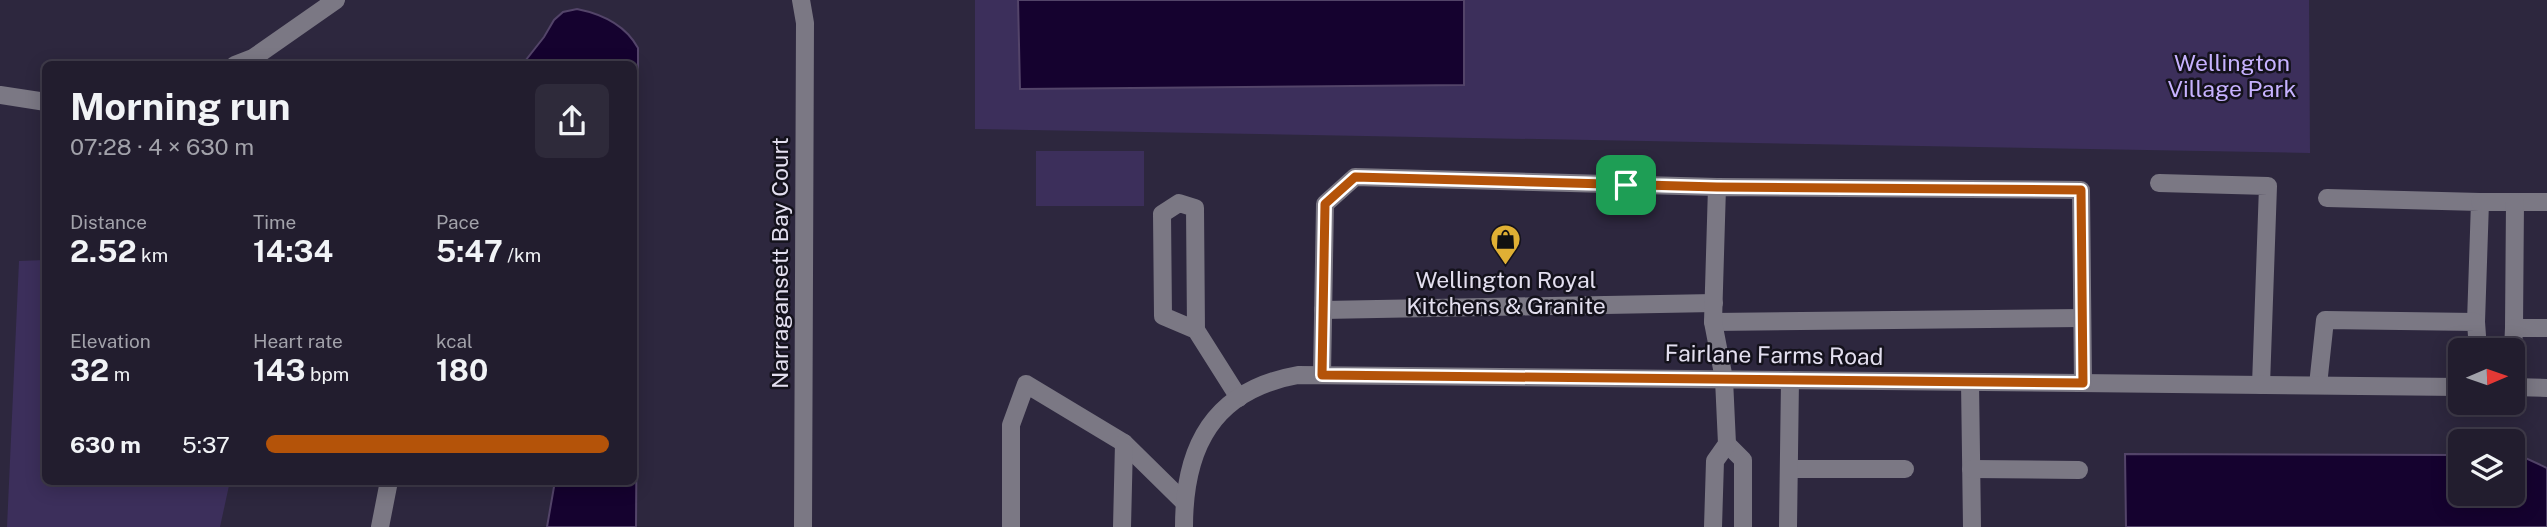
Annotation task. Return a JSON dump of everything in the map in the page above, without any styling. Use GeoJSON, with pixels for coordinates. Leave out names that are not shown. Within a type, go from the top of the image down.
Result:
{"type":"FeatureCollection","features":[{"type":"Feature","properties":{"kind":"street"},"geometry":{"type":"LineString","coordinates":[[255,61],[336,0]]}},
{"type":"Feature","properties":{"kind":"street","name":"Narragansett Bay Court"},"geometry":{"type":"LineString","coordinates":[[801,0],[806,23],[803,527]]}},
{"type":"Feature","properties":{"kind":"street"},"geometry":{"type":"LineString","coordinates":[[0,95],[42,101]]}},
{"type":"Feature","properties":{"kind":"street"},"geometry":{"type":"LineString","coordinates":[[1322,375],[1325,204],[1355,177],[1717,187],[2081,190],[2083,383]]}},
{"type":"Feature","properties":{"kind":"street"},"geometry":{"type":"LineString","coordinates":[[2159,183],[2268,186],[2261,385]]}},
{"type":"Feature","properties":{"kind":"street"},"geometry":{"type":"LineString","coordinates":[[1713,527],[1715,461],[1727,444],[1724,379],[1713,322],[1717,187]]}},
{"type":"Feature","properties":{"kind":"street"},"geometry":{"type":"LineString","coordinates":[[2328,198],[2547,202]]}},
{"type":"Feature","properties":{"kind":"street"},"geometry":{"type":"LineString","coordinates":[[2477,338],[2480,202]]}},
{"type":"Feature","properties":{"kind":"street"},"geometry":{"type":"LineString","coordinates":[[2514,338],[2515,202]]}},
{"type":"Feature","properties":{"kind":"street"},"geometry":{"type":"LineString","coordinates":[[1196,330],[1163,316],[1162,214],[1179,203],[1195,208],[1196,330],[1239,398]]}},
{"type":"Feature","properties":{"kind":"street"},"geometry":{"type":"LineString","coordinates":[[1323,310],[1714,303]]}},
{"type":"Feature","properties":{"kind":"street"},"geometry":{"type":"LineString","coordinates":[[1713,322],[2082,318]]}},
{"type":"Feature","properties":{"kind":"street"},"geometry":{"type":"LineString","coordinates":[[2318,385],[2325,320],[2476,322]]}},
{"type":"Feature","properties":{"kind":"street"},"geometry":{"type":"LineString","coordinates":[[2514,328],[2547,328]]}},
{"type":"Feature","properties":{"kind":"street","name":"Fairlane Farms Road"},"geometry":{"type":"LineString","coordinates":[[1184,527],[1188,471],[1199,443],[1216,418],[1239,398],[1252,389],[1280,378],[1322,375],[2448,387]]}},
{"type":"Feature","properties":{"kind":"street"},"geometry":{"type":"LineString","coordinates":[[1788,527],[1790,380]]}},
{"type":"Feature","properties":{"kind":"street"},"geometry":{"type":"LineString","coordinates":[[1970,382],[1972,527]]}},
{"type":"Feature","properties":{"kind":"street"},"geometry":{"type":"LineString","coordinates":[[1011,527],[1011,425],[1026,384],[1124,443],[1184,502]]}},
{"type":"Feature","properties":{"kind":"street"},"geometry":{"type":"LineString","coordinates":[[2525,387],[2547,388]]}},
{"type":"Feature","properties":{"kind":"street"},"geometry":{"type":"LineString","coordinates":[[1122,527],[1124,443]]}},
{"type":"Feature","properties":{"kind":"street"},"geometry":{"type":"LineString","coordinates":[[1727,444],[1743,460],[1743,527]]}},
{"type":"Feature","properties":{"kind":"street"},"geometry":{"type":"LineString","coordinates":[[1789,469],[1905,469]]}},
{"type":"Feature","properties":{"kind":"street"},"geometry":{"type":"LineString","coordinates":[[1971,470],[2080,470]]}},
{"type":"Feature","properties":{"kind":"street"},"geometry":{"type":"LineString","coordinates":[[380,527],[388,485]]}},
{"type":"Feature","properties":{"kind":"green space","name":"Wellington Village Park"},"geometry":{"type":"Polygon","coordinates":[[[975,0],[2309,0],[2310,153],[975,129],[975,0]]]}},
{"type":"Feature","properties":{"kind":"green space"},"geometry":{"type":"Polygon","coordinates":[[[1036,151],[1144,151],[1144,206],[1036,206],[1036,151]]]}},
{"type":"Feature","properties":{"kind":"green space"},"geometry":{"type":"Polygon","coordinates":[[[42,260],[42,485],[229,485],[220,527],[7,527],[19,261],[42,260]]]}},
{"type":"Feature","properties":{"kind":"shaded area"},"geometry":{"type":"Polygon","coordinates":[[[1018,0],[1464,0],[1464,85],[1020,89],[1018,0]]]}},
{"type":"Feature","properties":{"kind":"shaded area"},"geometry":{"type":"Polygon","coordinates":[[[577,9],[612,22],[627,33],[638,48],[637,168],[637,61],[525,61],[554,20],[563,12],[577,9]]]}},
{"type":"Feature","properties":{"kind":"shaded area"},"geometry":{"type":"Polygon","coordinates":[[[637,234],[638,238],[637,382],[637,234]]]}},
{"type":"Feature","properties":{"kind":"shaded area"},"geometry":{"type":"Polygon","coordinates":[[[2125,454],[2448,455],[2448,506],[2525,506],[2525,458],[2547,468],[2547,527],[2126,527],[2125,454]]]}},
{"type":"Feature","properties":{"kind":"shaded area"},"geometry":{"type":"Polygon","coordinates":[[[554,485],[636,485],[636,527],[547,527],[554,485]]]}},
{"type":"Feature","properties":{"kind":"place","name":"Wellington Royal Kitchens & Granite"},"geometry":{"type":"Point","coordinates":[1506,266]}},
{"type":"Feature","properties":{"kind":"route"},"geometry":{"type":"LineString","coordinates":[[1355,177],[1626,185],[2081,190],[2083,383],[1322,375],[1325,204],[1355,177]]}}]}
